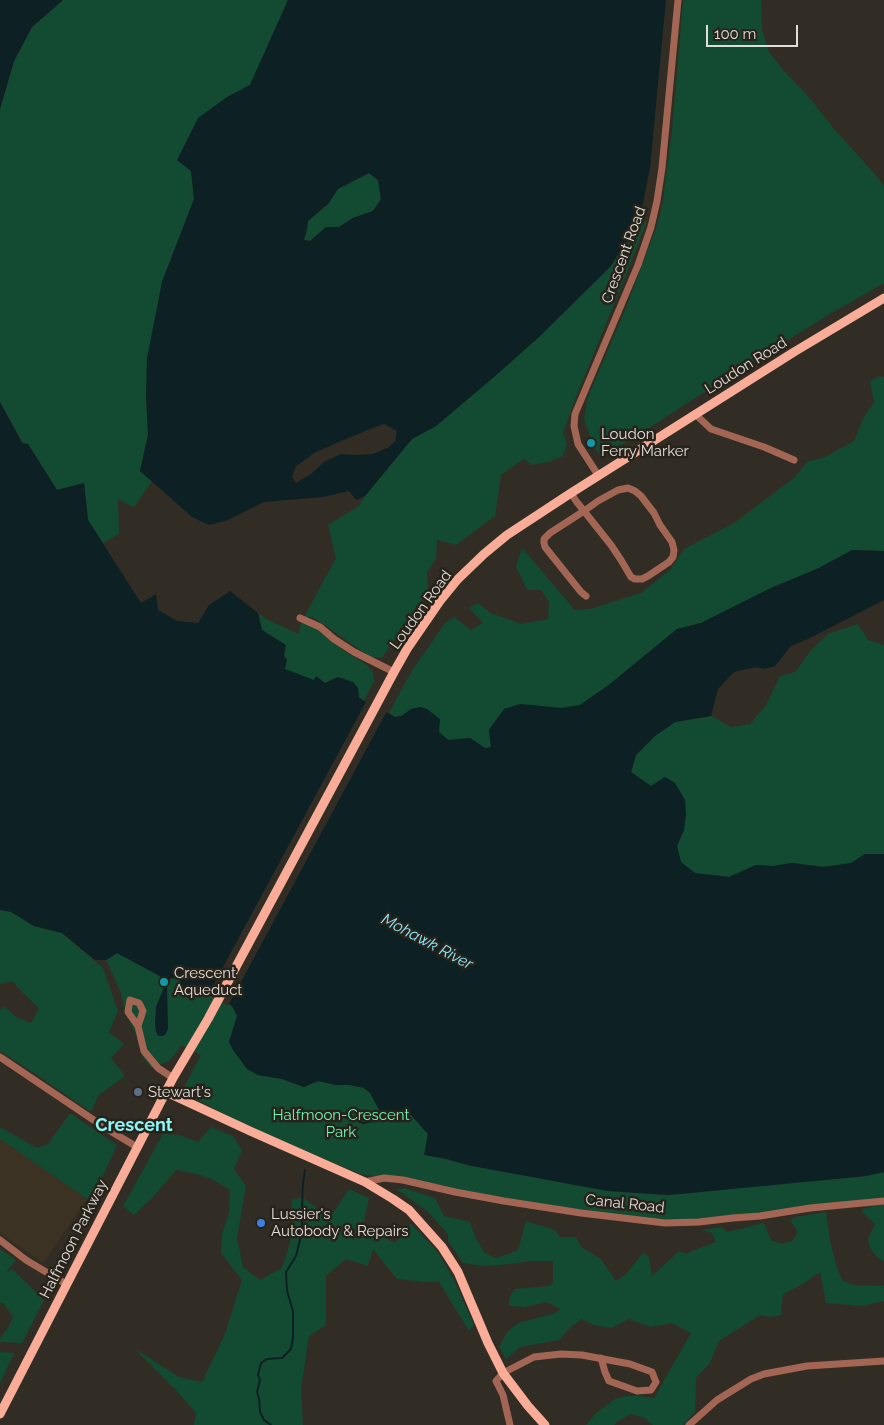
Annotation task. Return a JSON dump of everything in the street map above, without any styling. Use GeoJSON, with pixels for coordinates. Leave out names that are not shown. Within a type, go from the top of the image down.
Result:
{"type":"FeatureCollection","features":[{"type":"Feature","properties":{"kind":"main road","name":"Loudon Road"},"geometry":{"type":"LineString","coordinates":[[174,1078],[208,1019],[407,649],[433,610],[458,579],[507,535],[598,475],[884,298]]}},
{"type":"Feature","properties":{"kind":"main road","name":"Halfmoon Parkway"},"geometry":{"type":"LineString","coordinates":[[0,1414],[174,1078]]}},
{"type":"Feature","properties":{"kind":"main road"},"geometry":{"type":"LineString","coordinates":[[166,1092],[365,1182],[409,1210],[442,1246],[458,1272],[503,1373],[545,1425]]}},
{"type":"Feature","properties":{"kind":"street","name":"Crescent Road"},"geometry":{"type":"LineString","coordinates":[[598,475],[578,444],[574,426],[575,414],[638,265],[651,227],[662,168],[678,0]]}},
{"type":"Feature","properties":{"kind":"street"},"geometry":{"type":"LineString","coordinates":[[696,414],[711,429],[764,447],[794,460]]}},
{"type":"Feature","properties":{"kind":"street"},"geometry":{"type":"LineString","coordinates":[[571,493],[584,510],[621,560],[630,577],[642,579],[669,562],[673,557],[672,542],[648,504],[635,491],[628,488],[618,490],[584,510],[550,534],[544,539],[544,543],[545,547],[586,596]]}},
{"type":"Feature","properties":{"kind":"street"},"geometry":{"type":"LineString","coordinates":[[300,618],[320,627],[354,652],[394,672]]}},
{"type":"Feature","properties":{"kind":"street"},"geometry":{"type":"LineString","coordinates":[[138,1026],[144,1051],[158,1068],[174,1078]]}},
{"type":"Feature","properties":{"kind":"street"},"geometry":{"type":"LineString","coordinates":[[0,1057],[106,1129],[138,1147]]}},
{"type":"Feature","properties":{"kind":"street","name":"Canal Road"},"geometry":{"type":"LineString","coordinates":[[365,1182],[384,1178],[403,1180],[514,1203],[665,1223],[699,1222],[760,1216],[810,1208],[884,1201]]}},
{"type":"Feature","properties":{"kind":"street"},"geometry":{"type":"LineString","coordinates":[[0,1240],[26,1260],[66,1284]]}},
{"type":"Feature","properties":{"kind":"street"},"geometry":{"type":"LineString","coordinates":[[510,1425],[503,1395],[496,1381],[503,1373],[534,1357],[562,1354],[601,1358],[630,1364],[652,1372],[656,1382],[651,1390],[637,1390],[609,1381],[601,1358]]}},
{"type":"Feature","properties":{"kind":"street"},"geometry":{"type":"LineString","coordinates":[[689,1425],[717,1400],[751,1379],[764,1374],[807,1366],[884,1362]]}},
{"type":"Feature","properties":{"kind":"shaded area"},"geometry":{"type":"Polygon","coordinates":[[[0,1139],[87,1199],[43,1263],[0,1233],[0,1139]]]}},
{"type":"Feature","properties":{"kind":"green space"},"geometry":{"type":"Polygon","coordinates":[[[63,0],[288,0],[250,85],[227,97],[177,160],[191,171],[194,199],[162,282],[146,394],[148,435],[140,471],[152,481],[134,507],[118,499],[119,534],[103,543],[88,520],[84,483],[57,490],[28,444],[23,443],[0,402],[0,109],[14,61],[32,27],[63,0]]]}},
{"type":"Feature","properties":{"kind":"green space"},"geometry":{"type":"Polygon","coordinates":[[[683,0],[761,0],[762,30],[769,52],[884,186],[884,283],[828,315],[632,439],[610,451],[599,454],[594,447],[584,419],[588,397],[627,305],[654,234],[662,207],[672,131],[683,0]]]}},
{"type":"Feature","properties":{"kind":"green space"},"geometry":{"type":"Polygon","coordinates":[[[369,173],[378,180],[381,199],[373,211],[353,218],[339,227],[326,227],[310,241],[304,240],[308,221],[328,204],[338,189],[369,173]]]}},
{"type":"Feature","properties":{"kind":"green space"},"geometry":{"type":"Polygon","coordinates":[[[647,221],[563,432],[567,444],[563,456],[548,462],[532,465],[524,459],[501,475],[495,516],[456,545],[437,540],[436,559],[427,572],[428,590],[382,658],[370,657],[313,617],[304,617],[336,558],[328,525],[359,506],[412,439],[436,426],[539,337],[610,267],[639,223],[647,221]]]}},
{"type":"Feature","properties":{"kind":"green space"},"geometry":{"type":"Polygon","coordinates":[[[880,376],[884,377],[884,551],[852,550],[819,568],[771,588],[701,623],[677,629],[610,684],[580,705],[561,709],[536,705],[504,709],[489,730],[491,747],[485,748],[470,738],[448,740],[411,709],[401,716],[395,717],[389,713],[411,672],[445,623],[454,617],[471,630],[483,623],[469,608],[478,603],[491,613],[521,624],[548,619],[549,602],[541,590],[527,590],[516,566],[522,548],[575,610],[591,609],[641,593],[670,570],[684,549],[734,523],[794,478],[807,462],[825,457],[854,441],[864,417],[874,402],[870,381],[880,376]]]}},
{"type":"Feature","properties":{"kind":"green space"},"geometry":{"type":"Polygon","coordinates":[[[258,613],[266,619],[299,634],[301,622],[313,626],[346,652],[367,665],[373,672],[374,681],[364,701],[338,678],[325,683],[316,676],[314,681],[284,669],[285,645],[262,630],[258,613]]]}},
{"type":"Feature","properties":{"kind":"green space"},"geometry":{"type":"Polygon","coordinates":[[[858,624],[868,640],[884,645],[884,854],[865,854],[851,863],[824,867],[792,863],[773,866],[756,865],[729,877],[695,873],[681,862],[677,846],[684,830],[685,800],[675,784],[665,778],[651,786],[631,772],[636,755],[655,736],[675,722],[711,716],[731,727],[750,724],[766,705],[780,676],[795,672],[812,649],[828,634],[858,624]]]}},
{"type":"Feature","properties":{"kind":"green space"},"geometry":{"type":"Polygon","coordinates":[[[0,910],[11,912],[34,926],[62,933],[103,968],[118,1011],[109,1032],[124,1044],[111,1058],[125,1076],[98,1096],[91,1112],[0,1051],[0,1010],[4,1006],[16,1017],[31,1023],[39,1008],[12,981],[0,984],[0,910]]]}},
{"type":"Feature","properties":{"kind":"green space","name":"Halfmoon-Crescent Park"},"geometry":{"type":"Polygon","coordinates":[[[117,953],[168,980],[156,1007],[166,997],[167,985],[171,978],[180,979],[193,992],[199,989],[217,996],[232,1006],[238,1016],[229,1042],[247,1069],[258,1075],[282,1079],[304,1087],[318,1081],[364,1088],[370,1093],[383,1117],[410,1114],[428,1134],[425,1154],[467,1165],[608,1191],[669,1195],[866,1176],[884,1172],[884,1201],[699,1222],[652,1222],[360,1174],[247,1126],[190,1096],[185,1085],[201,1055],[181,1045],[169,1061],[151,1068],[142,1056],[136,1035],[125,1011],[121,993],[106,960],[117,953]]]}},
{"type":"Feature","properties":{"kind":"green space"},"geometry":{"type":"Polygon","coordinates":[[[70,1113],[117,1145],[92,1200],[87,1199],[0,1139],[0,1127],[37,1148],[48,1144],[70,1113]]]}},
{"type":"Feature","properties":{"kind":"green space"},"geometry":{"type":"Polygon","coordinates":[[[211,1127],[233,1136],[242,1150],[234,1169],[246,1186],[237,1238],[243,1267],[260,1280],[282,1268],[290,1243],[292,1200],[302,1197],[330,1218],[349,1189],[369,1198],[363,1227],[395,1243],[411,1224],[437,1251],[454,1280],[474,1325],[469,1331],[439,1282],[397,1279],[373,1249],[368,1266],[346,1259],[326,1276],[326,1325],[309,1336],[301,1389],[303,1425],[194,1425],[196,1413],[134,1348],[179,1377],[202,1382],[225,1334],[242,1280],[221,1253],[222,1234],[229,1212],[230,1190],[212,1179],[176,1170],[153,1197],[134,1215],[123,1206],[163,1134],[179,1135],[198,1142],[211,1127]]]}},
{"type":"Feature","properties":{"kind":"green space"},"geometry":{"type":"Polygon","coordinates":[[[404,1188],[435,1198],[444,1216],[470,1222],[475,1237],[485,1253],[495,1258],[518,1250],[526,1221],[555,1230],[560,1237],[576,1237],[581,1247],[601,1259],[616,1281],[626,1274],[643,1253],[649,1257],[652,1276],[679,1251],[687,1254],[716,1242],[712,1233],[701,1230],[722,1227],[727,1232],[764,1223],[771,1240],[781,1244],[792,1241],[798,1232],[790,1220],[795,1217],[826,1212],[830,1241],[838,1271],[843,1281],[857,1286],[884,1285],[884,1301],[863,1306],[826,1303],[820,1272],[783,1294],[781,1315],[770,1317],[760,1315],[719,1341],[710,1363],[696,1378],[695,1412],[683,1425],[653,1425],[644,1418],[631,1414],[614,1425],[586,1425],[596,1413],[615,1399],[626,1396],[654,1398],[691,1333],[672,1323],[650,1327],[629,1319],[611,1328],[594,1325],[581,1319],[559,1340],[520,1347],[506,1359],[499,1347],[507,1332],[518,1323],[552,1314],[561,1309],[546,1302],[525,1307],[509,1306],[509,1298],[515,1289],[549,1286],[553,1282],[553,1261],[531,1261],[482,1266],[463,1263],[448,1241],[448,1234],[428,1212],[396,1189],[404,1188]]]}},
{"type":"Feature","properties":{"kind":"green space"},"geometry":{"type":"Polygon","coordinates":[[[884,1205],[884,1262],[870,1248],[868,1238],[875,1224],[863,1213],[862,1209],[884,1205]]]}},
{"type":"Feature","properties":{"kind":"green space"},"geometry":{"type":"Polygon","coordinates":[[[0,1249],[16,1260],[5,1273],[12,1269],[44,1300],[22,1343],[0,1342],[0,1338],[8,1328],[13,1317],[3,1303],[0,1303],[0,1249]]]}},
{"type":"Feature","properties":{"kind":"green space"},"geometry":{"type":"Polygon","coordinates":[[[0,1352],[14,1353],[0,1383],[0,1352]]]}},
{"type":"Feature","properties":{"kind":"water"},"geometry":{"type":"Polygon","coordinates":[[[0,0],[63,0],[32,27],[14,61],[0,109],[0,0]]]}},
{"type":"Feature","properties":{"kind":"water"},"geometry":{"type":"Polygon","coordinates":[[[288,0],[666,0],[650,168],[639,223],[610,267],[539,337],[494,377],[436,426],[412,439],[365,496],[356,500],[349,491],[323,497],[264,502],[228,520],[209,525],[192,517],[140,471],[148,435],[147,358],[162,282],[194,199],[191,171],[177,160],[198,118],[227,97],[250,85],[288,0]],[[369,173],[338,189],[328,204],[308,221],[304,240],[310,241],[326,227],[339,227],[353,218],[373,211],[381,199],[378,180],[369,173]],[[384,424],[316,452],[296,466],[292,477],[296,483],[311,474],[324,462],[341,454],[373,454],[389,447],[395,441],[397,431],[384,424]]]}},
{"type":"Feature","properties":{"kind":"water","name":"Mohawk River"},"geometry":{"type":"Polygon","coordinates":[[[0,402],[22,443],[28,444],[57,490],[84,483],[88,520],[141,603],[156,594],[158,610],[177,621],[198,623],[209,605],[230,591],[258,613],[262,630],[286,645],[284,656],[287,660],[285,669],[314,680],[316,676],[325,683],[338,677],[353,682],[358,688],[359,698],[395,717],[402,716],[411,709],[420,707],[427,709],[440,719],[439,732],[448,740],[470,738],[485,748],[491,747],[489,730],[504,709],[520,704],[561,708],[580,705],[610,684],[677,629],[701,623],[771,588],[819,568],[852,550],[884,551],[884,600],[791,646],[775,666],[764,669],[756,667],[734,672],[718,689],[711,716],[675,722],[655,736],[636,755],[631,772],[651,786],[665,777],[675,783],[685,800],[686,814],[684,830],[677,846],[681,862],[695,873],[729,877],[756,865],[773,866],[792,863],[824,867],[851,863],[865,854],[884,854],[884,1172],[866,1176],[669,1195],[608,1191],[467,1165],[424,1155],[428,1134],[410,1114],[383,1117],[370,1093],[364,1088],[318,1081],[304,1087],[282,1079],[258,1075],[247,1069],[229,1042],[237,1016],[232,1006],[217,996],[199,989],[193,992],[185,991],[181,986],[180,979],[171,978],[167,985],[168,1029],[165,1035],[158,1036],[155,1024],[156,1007],[167,980],[117,953],[106,960],[95,960],[62,933],[34,926],[11,912],[0,910],[0,402]]]}},
{"type":"Feature","properties":{"kind":"pier"},"geometry":{"type":"Polygon","coordinates":[[[367,700],[388,709],[228,1006],[208,995],[367,700]]]}},
{"type":"Feature","properties":{"kind":"waterway"},"geometry":{"type":"LineString","coordinates":[[328,1121],[336,1111],[363,1123],[402,1115]]}},
{"type":"Feature","properties":{"kind":"waterway"},"geometry":{"type":"LineString","coordinates":[[271,1425],[264,1420],[260,1412],[257,1392],[260,1380],[258,1375],[261,1363],[267,1359],[282,1358],[291,1349],[293,1311],[287,1291],[286,1272],[296,1256],[302,1232],[305,1170]]}},
{"type":"Feature","properties":{"kind":"place","name":"Loudon Ferry Marker"},"geometry":{"type":"Point","coordinates":[591,443]}},
{"type":"Feature","properties":{"kind":"place","name":"Crescent Aqueduct"},"geometry":{"type":"Point","coordinates":[164,982]}},
{"type":"Feature","properties":{"kind":"place","name":"Stewart's"},"geometry":{"type":"Point","coordinates":[138,1092]}},
{"type":"Feature","properties":{"kind":"place","name":"Lussier's Autobody & Repairs"},"geometry":{"type":"Point","coordinates":[261,1223]}},
{"type":"Feature","properties":{"kind":"district","name":"Crescent"},"geometry":{"type":"Point","coordinates":[134,1126]}}]}
